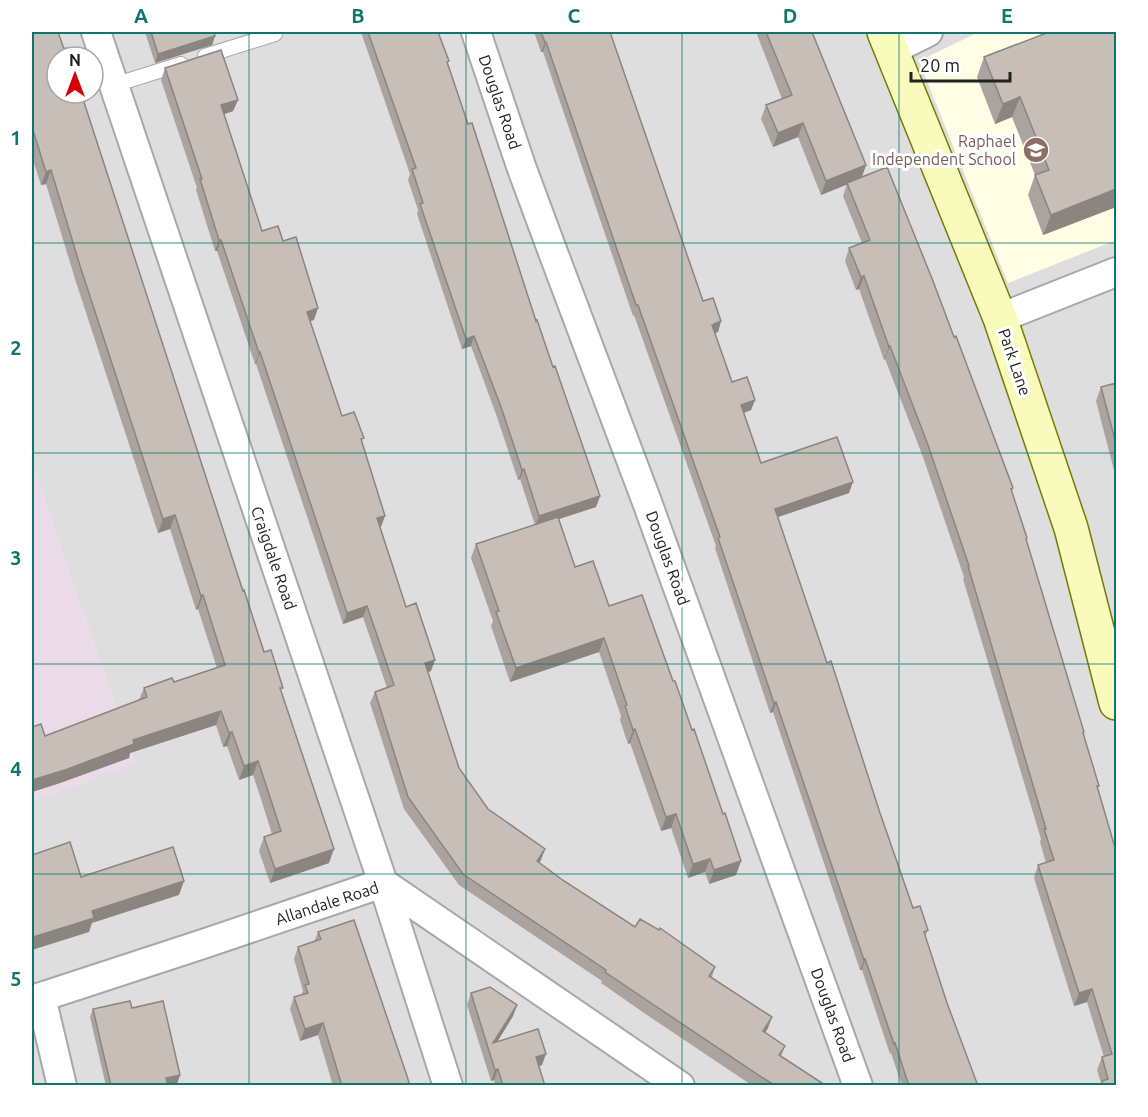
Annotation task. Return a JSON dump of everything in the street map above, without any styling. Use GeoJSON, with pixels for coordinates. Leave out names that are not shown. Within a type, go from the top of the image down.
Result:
{"type":"FeatureCollection","features":[{"type":"Feature","properties":{"kind":"street","name":"Craigdale Road"},"geometry":{"type":"LineString","coordinates":[[96,32],[383,883],[448,1086]]}},
{"type":"Feature","properties":{"kind":"street","name":"Douglas Road"},"geometry":{"type":"LineString","coordinates":[[476,32],[550,248],[647,502],[858,1086]]}},
{"type":"Feature","properties":{"kind":"street"},"geometry":{"type":"LineString","coordinates":[[888,41],[928,32]]}},
{"type":"Feature","properties":{"kind":"street","name":"Park Lane"},"geometry":{"type":"LineString","coordinates":[[888,41],[1000,318],[1071,528],[1116,703]]}},
{"type":"Feature","properties":{"kind":"street"},"geometry":{"type":"LineString","coordinates":[[1000,318],[1116,272]]}},
{"type":"Feature","properties":{"kind":"street","name":"Allandale Road"},"geometry":{"type":"LineString","coordinates":[[36,998],[383,883],[680,1086]]}},
{"type":"Feature","properties":{"kind":"street"},"geometry":{"type":"LineString","coordinates":[[36,998],[62,1086]]}},
{"type":"Feature","properties":{"kind":"lane"},"geometry":{"type":"LineString","coordinates":[[114,85],[275,34]]}},
{"type":"Feature","properties":{"kind":"shaded area"},"geometry":{"type":"Polygon","coordinates":[[[32,32],[979,32],[920,61],[1008,283],[1116,240],[1116,1085],[32,1085],[32,801],[135,764],[32,463],[32,32]]]}},
{"type":"Feature","properties":{"kind":"shaded area","name":"Raphael Independent School"},"geometry":{"type":"Polygon","coordinates":[[[979,32],[1116,32],[1116,240],[1008,283],[919,61],[979,32]]]}},
{"type":"Feature","properties":{"kind":"shaded area"},"geometry":{"type":"Polygon","coordinates":[[[32,463],[135,765],[32,801],[32,463]]]}},
{"type":"Feature","properties":{"kind":"building"},"geometry":{"type":"Polygon","coordinates":[[[32,32],[58,32],[63,45],[45,45],[45,105],[85,105],[243,591],[264,652],[271,650],[283,688],[280,688],[334,849],[275,869],[264,837],[281,831],[258,761],[244,766],[232,732],[229,733],[221,711],[133,740],[134,744],[32,780],[32,727],[41,724],[45,736],[147,697],[144,688],[172,678],[174,682],[225,665],[175,515],[163,519],[51,170],[46,172],[32,127],[32,32]]]}},
{"type":"Feature","properties":{"kind":"building"},"geometry":{"type":"Polygon","coordinates":[[[151,32],[214,32],[215,36],[158,54],[151,32]]]}},
{"type":"Feature","properties":{"kind":"building"},"geometry":{"type":"Polygon","coordinates":[[[368,32],[438,32],[468,124],[472,123],[536,321],[553,367],[555,366],[600,496],[539,516],[524,469],[522,470],[474,336],[466,339],[420,204],[423,203],[412,169],[416,168],[368,32]]]}},
{"type":"Feature","properties":{"kind":"building"},"geometry":{"type":"Polygon","coordinates":[[[541,32],[610,32],[703,301],[713,298],[721,321],[712,325],[732,382],[747,377],[755,400],[741,405],[761,463],[837,437],[853,482],[775,509],[827,663],[831,661],[913,908],[920,906],[928,930],[924,932],[978,1086],[909,1086],[776,702],[774,703],[718,538],[720,537],[541,32]]]}},
{"type":"Feature","properties":{"kind":"building"},"geometry":{"type":"Polygon","coordinates":[[[766,32],[812,32],[866,165],[826,181],[803,123],[778,133],[766,105],[792,95],[766,32]]]}},
{"type":"Feature","properties":{"kind":"building"},"geometry":{"type":"Polygon","coordinates":[[[1049,32],[1116,32],[1116,189],[1051,215],[1035,175],[1049,170],[1020,97],[1003,104],[984,57],[1049,32]]]}},
{"type":"Feature","properties":{"kind":"building"},"geometry":{"type":"Polygon","coordinates":[[[221,50],[238,100],[221,105],[262,231],[278,226],[283,241],[296,237],[318,308],[307,312],[342,416],[354,412],[364,438],[361,439],[385,516],[377,518],[406,607],[416,603],[435,660],[425,663],[459,768],[488,809],[545,849],[537,861],[635,927],[640,919],[659,930],[660,928],[715,967],[709,976],[772,1017],[763,1031],[785,1046],[779,1055],[822,1083],[820,1086],[776,1086],[463,874],[408,797],[375,692],[394,685],[367,606],[347,613],[260,352],[221,240],[219,240],[200,179],[202,179],[165,68],[221,50]]]}},
{"type":"Feature","properties":{"kind":"building"},"geometry":{"type":"Polygon","coordinates":[[[887,167],[954,337],[956,336],[1013,488],[1011,489],[1084,732],[1116,851],[1116,1086],[1103,1086],[1102,1081],[1108,1079],[1102,1057],[1112,1054],[1092,989],[1079,993],[1038,865],[1054,860],[969,566],[928,445],[864,276],[861,277],[849,248],[870,240],[847,183],[887,167]]]}},
{"type":"Feature","properties":{"kind":"building"},"geometry":{"type":"Polygon","coordinates":[[[1116,383],[1116,444],[1101,387],[1116,383]]]}},
{"type":"Feature","properties":{"kind":"building"},"geometry":{"type":"Polygon","coordinates":[[[558,517],[575,567],[593,561],[609,606],[642,595],[692,730],[694,729],[741,861],[714,870],[710,859],[693,864],[676,814],[666,817],[635,729],[633,730],[604,638],[516,668],[496,612],[499,611],[476,544],[558,517]]]}},
{"type":"Feature","properties":{"kind":"building"},"geometry":{"type":"Polygon","coordinates":[[[70,842],[81,877],[173,847],[184,881],[92,911],[94,918],[33,937],[32,940],[32,855],[70,842]]]}},
{"type":"Feature","properties":{"kind":"building"},"geometry":{"type":"Polygon","coordinates":[[[354,920],[410,1086],[342,1086],[323,1023],[305,1029],[294,997],[308,993],[305,985],[309,984],[298,947],[321,939],[318,932],[354,920]]]}},
{"type":"Feature","properties":{"kind":"building"},"geometry":{"type":"Polygon","coordinates":[[[490,987],[517,1005],[493,1043],[538,1029],[546,1054],[536,1057],[545,1086],[503,1086],[498,1069],[495,1070],[471,993],[490,987]]]}},
{"type":"Feature","properties":{"kind":"building"},"geometry":{"type":"Polygon","coordinates":[[[130,1001],[132,1008],[163,1001],[180,1075],[166,1078],[168,1086],[111,1086],[93,1009],[130,1001]]]}},
{"type":"Feature","properties":{"kind":"place","name":"Raphael Independent School"},"geometry":{"type":"Point","coordinates":[1036,150]}}]}
